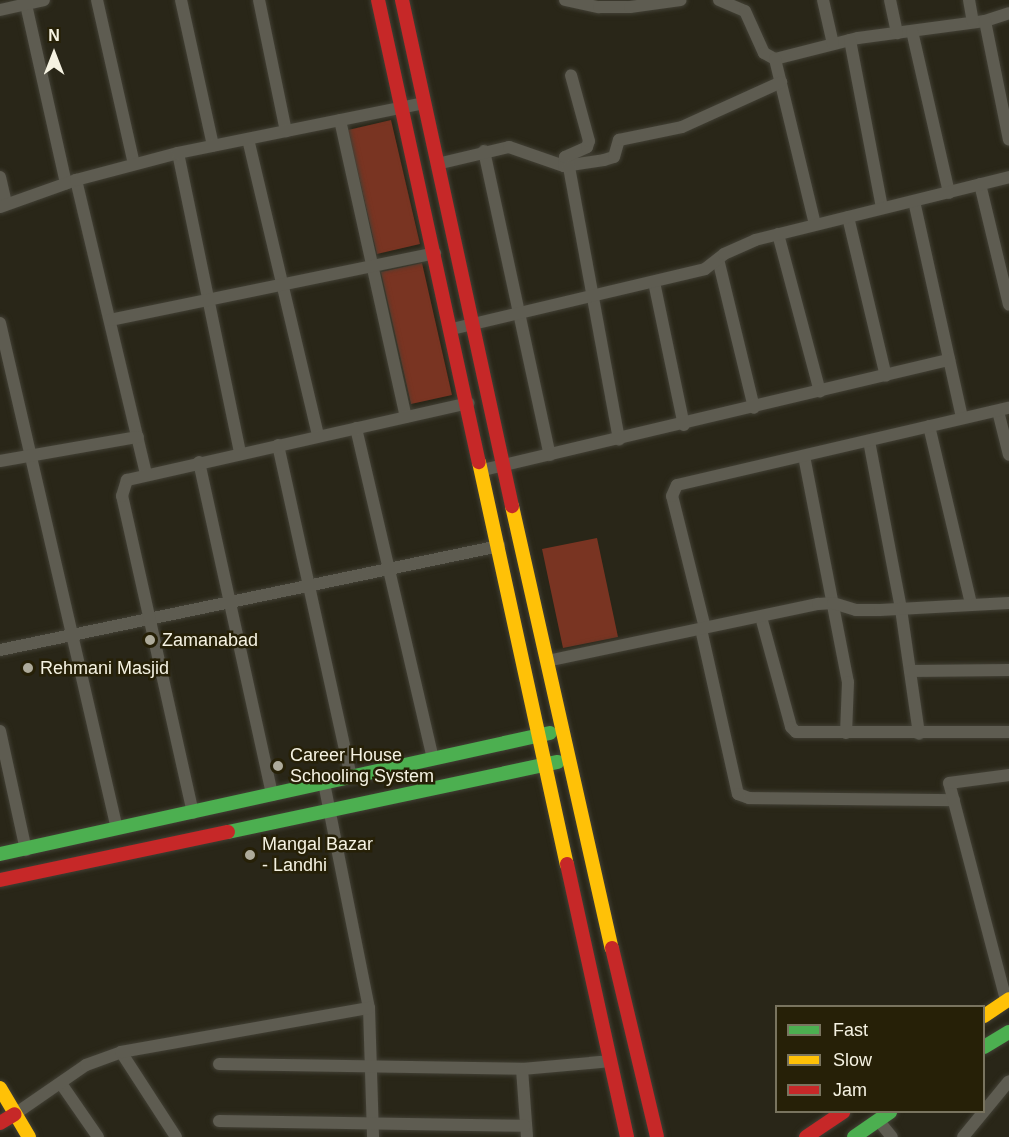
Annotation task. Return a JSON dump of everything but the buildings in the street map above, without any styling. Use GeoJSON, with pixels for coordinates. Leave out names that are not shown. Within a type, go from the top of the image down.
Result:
{"type":"FeatureCollection","features":[{"type":"Feature","properties":{"kind":"main road"},"geometry":{"type":"LineString","coordinates":[[378,0],[500,546],[627,1137]]}},
{"type":"Feature","properties":{"kind":"main road"},"geometry":{"type":"LineString","coordinates":[[402,0],[568,761],[657,1137]]}},
{"type":"Feature","properties":{"kind":"main road"},"geometry":{"type":"LineString","coordinates":[[0,854],[562,730]]}},
{"type":"Feature","properties":{"kind":"main road"},"geometry":{"type":"LineString","coordinates":[[0,880],[330,809],[568,761]]}},
{"type":"Feature","properties":{"kind":"main road"},"geometry":{"type":"LineString","coordinates":[[985,1015],[1008,1000]]}},
{"type":"Feature","properties":{"kind":"main road"},"geometry":{"type":"LineString","coordinates":[[985,1046],[1009,1032]]}},
{"type":"Feature","properties":{"kind":"main road"},"geometry":{"type":"LineString","coordinates":[[0,1088],[29,1137]]}},
{"type":"Feature","properties":{"kind":"main road"},"geometry":{"type":"LineString","coordinates":[[806,1137],[842,1113]]}},
{"type":"Feature","properties":{"kind":"main road"},"geometry":{"type":"LineString","coordinates":[[854,1137],[888,1113]]}},
{"type":"Feature","properties":{"kind":"main road"},"geometry":{"type":"LineString","coordinates":[[0,1123],[15,1114]]}},
{"type":"Feature","properties":{"kind":"street"},"geometry":{"type":"LineString","coordinates":[[0,10],[26,2],[44,0]]}},
{"type":"Feature","properties":{"kind":"street"},"geometry":{"type":"LineString","coordinates":[[97,0],[134,164]]}},
{"type":"Feature","properties":{"kind":"street"},"geometry":{"type":"LineString","coordinates":[[181,0],[213,146]]}},
{"type":"Feature","properties":{"kind":"street"},"geometry":{"type":"LineString","coordinates":[[259,0],[286,131]]}},
{"type":"Feature","properties":{"kind":"street"},"geometry":{"type":"LineString","coordinates":[[566,0],[598,7],[630,7],[681,0]]}},
{"type":"Feature","properties":{"kind":"street"},"geometry":{"type":"LineString","coordinates":[[720,0],[746,11],[764,53],[775,59],[850,40],[979,22],[1009,13]]}},
{"type":"Feature","properties":{"kind":"street"},"geometry":{"type":"LineString","coordinates":[[823,0],[833,44]]}},
{"type":"Feature","properties":{"kind":"street"},"geometry":{"type":"LineString","coordinates":[[890,0],[897,33]]}},
{"type":"Feature","properties":{"kind":"street"},"geometry":{"type":"LineString","coordinates":[[969,0],[979,22],[1009,140]]}},
{"type":"Feature","properties":{"kind":"street"},"geometry":{"type":"LineString","coordinates":[[26,2],[71,181],[110,320],[146,474]]}},
{"type":"Feature","properties":{"kind":"street"},"geometry":{"type":"LineString","coordinates":[[912,31],[949,193]]}},
{"type":"Feature","properties":{"kind":"street"},"geometry":{"type":"LineString","coordinates":[[850,40],[882,208]]}},
{"type":"Feature","properties":{"kind":"street"},"geometry":{"type":"LineString","coordinates":[[775,59],[815,224]]}},
{"type":"Feature","properties":{"kind":"street"},"geometry":{"type":"LineString","coordinates":[[571,75],[589,141],[587,147],[565,157],[619,439]]}},
{"type":"Feature","properties":{"kind":"street"},"geometry":{"type":"LineString","coordinates":[[437,164],[484,151],[509,147],[567,167],[614,157],[619,140],[682,127],[780,82]]}},
{"type":"Feature","properties":{"kind":"street"},"geometry":{"type":"LineString","coordinates":[[0,177],[3,206],[71,181],[178,153],[424,103]]}},
{"type":"Feature","properties":{"kind":"street"},"geometry":{"type":"LineString","coordinates":[[340,120],[406,417]]}},
{"type":"Feature","properties":{"kind":"street"},"geometry":{"type":"LineString","coordinates":[[248,138],[318,436]]}},
{"type":"Feature","properties":{"kind":"street"},"geometry":{"type":"LineString","coordinates":[[484,151],[550,455]]}},
{"type":"Feature","properties":{"kind":"street"},"geometry":{"type":"LineString","coordinates":[[178,153],[240,453]]}},
{"type":"Feature","properties":{"kind":"street"},"geometry":{"type":"LineString","coordinates":[[452,329],[705,269],[718,259],[778,234],[1009,177]]}},
{"type":"Feature","properties":{"kind":"street"},"geometry":{"type":"LineString","coordinates":[[980,184],[1009,305]]}},
{"type":"Feature","properties":{"kind":"street"},"geometry":{"type":"LineString","coordinates":[[914,201],[962,418]]}},
{"type":"Feature","properties":{"kind":"street"},"geometry":{"type":"LineString","coordinates":[[848,217],[886,376]]}},
{"type":"Feature","properties":{"kind":"street"},"geometry":{"type":"LineString","coordinates":[[778,234],[820,392]]}},
{"type":"Feature","properties":{"kind":"street"},"geometry":{"type":"LineString","coordinates":[[110,320],[435,253]]}},
{"type":"Feature","properties":{"kind":"street"},"geometry":{"type":"LineString","coordinates":[[718,259],[754,408]]}},
{"type":"Feature","properties":{"kind":"street"},"geometry":{"type":"LineString","coordinates":[[654,282],[684,424]]}},
{"type":"Feature","properties":{"kind":"street"},"geometry":{"type":"LineString","coordinates":[[0,323],[117,829]]}},
{"type":"Feature","properties":{"kind":"street"},"geometry":{"type":"LineString","coordinates":[[483,470],[754,408],[949,360]]}},
{"type":"Feature","properties":{"kind":"street"},"geometry":{"type":"LineString","coordinates":[[193,813],[122,496],[127,480],[468,403]]}},
{"type":"Feature","properties":{"kind":"street"},"geometry":{"type":"LineString","coordinates":[[954,800],[749,798],[738,794],[672,489],[1003,410],[1009,455]]}},
{"type":"Feature","properties":{"kind":"street"},"geometry":{"type":"LineString","coordinates":[[929,426],[971,603]]}},
{"type":"Feature","properties":{"kind":"street"},"geometry":{"type":"LineString","coordinates":[[356,428],[433,759]]}},
{"type":"Feature","properties":{"kind":"street"},"geometry":{"type":"LineString","coordinates":[[0,461],[138,437]]}},
{"type":"Feature","properties":{"kind":"street"},"geometry":{"type":"LineString","coordinates":[[869,441],[901,609],[919,734]]}},
{"type":"Feature","properties":{"kind":"street"},"geometry":{"type":"LineString","coordinates":[[278,445],[311,586],[351,777]]}},
{"type":"Feature","properties":{"kind":"street"},"geometry":{"type":"LineString","coordinates":[[804,456],[848,682],[846,733]]}},
{"type":"Feature","properties":{"kind":"street"},"geometry":{"type":"LineString","coordinates":[[199,462],[272,795]]}},
{"type":"Feature","properties":{"kind":"street"},"geometry":{"type":"LineString","coordinates":[[0,650],[73,638],[389,568],[500,546]]}},
{"type":"Feature","properties":{"kind":"street"},"geometry":{"type":"LineString","coordinates":[[547,661],[834,603],[856,610],[1009,603]]}},
{"type":"Feature","properties":{"kind":"street"},"geometry":{"type":"LineString","coordinates":[[761,617],[794,730],[919,734],[1009,732]]}},
{"type":"Feature","properties":{"kind":"street"},"geometry":{"type":"LineString","coordinates":[[910,671],[1009,669]]}},
{"type":"Feature","properties":{"kind":"street"},"geometry":{"type":"LineString","coordinates":[[0,731],[26,850]]}},
{"type":"Feature","properties":{"kind":"street"},"geometry":{"type":"LineString","coordinates":[[1008,1000],[1004,974],[949,783],[1009,776]]}},
{"type":"Feature","properties":{"kind":"street"},"geometry":{"type":"LineString","coordinates":[[324,783],[369,1008],[373,1137]]}},
{"type":"Feature","properties":{"kind":"street"},"geometry":{"type":"LineString","coordinates":[[15,1114],[62,1085],[86,1065],[121,1052],[369,1008]]}},
{"type":"Feature","properties":{"kind":"street"},"geometry":{"type":"LineString","coordinates":[[121,1052],[176,1137]]}},
{"type":"Feature","properties":{"kind":"street"},"geometry":{"type":"LineString","coordinates":[[219,1064],[522,1069],[611,1061]]}},
{"type":"Feature","properties":{"kind":"street"},"geometry":{"type":"LineString","coordinates":[[219,1121],[372,1123],[526,1131],[522,1069]]}},
{"type":"Feature","properties":{"kind":"street"},"geometry":{"type":"LineString","coordinates":[[985,1110],[1009,1081]]}},
{"type":"Feature","properties":{"kind":"street"},"geometry":{"type":"LineString","coordinates":[[62,1085],[98,1137]]}},
{"type":"Feature","properties":{"kind":"street"},"geometry":{"type":"LineString","coordinates":[[963,1137],[983,1113]]}},
{"type":"Feature","properties":{"kind":"street"},"geometry":{"type":"LineString","coordinates":[[878,1120],[892,1137]]}},
{"type":"Feature","properties":{"kind":"shaded area"},"geometry":{"type":"Polygon","coordinates":[[[391,120],[420,244],[377,254],[348,130],[391,120]]]}},
{"type":"Feature","properties":{"kind":"shaded area"},"geometry":{"type":"Polygon","coordinates":[[[422,263],[452,395],[411,404],[381,272],[422,263]]]}},
{"type":"Feature","properties":{"kind":"shaded area"},"geometry":{"type":"Polygon","coordinates":[[[597,538],[618,637],[563,648],[542,549],[597,538]]]}},
{"type":"Feature","properties":{"kind":"traffic: fast"},"geometry":{"type":"LineString","coordinates":[[0,854],[550,733]]}},
{"type":"Feature","properties":{"kind":"traffic: fast"},"geometry":{"type":"LineString","coordinates":[[228,832],[558,762]]}},
{"type":"Feature","properties":{"kind":"traffic: fast"},"geometry":{"type":"LineString","coordinates":[[985,1046],[1009,1032]]}},
{"type":"Feature","properties":{"kind":"traffic: fast"},"geometry":{"type":"LineString","coordinates":[[854,1137],[889,1113]]}},
{"type":"Feature","properties":{"kind":"traffic: slow"},"geometry":{"type":"LineString","coordinates":[[479,462],[567,864]]}},
{"type":"Feature","properties":{"kind":"traffic: slow"},"geometry":{"type":"LineString","coordinates":[[512,506],[612,948]]}},
{"type":"Feature","properties":{"kind":"traffic: slow"},"geometry":{"type":"LineString","coordinates":[[985,1015],[1009,999]]}},
{"type":"Feature","properties":{"kind":"traffic: slow"},"geometry":{"type":"LineString","coordinates":[[0,1088],[29,1137]]}},
{"type":"Feature","properties":{"kind":"traffic: jam"},"geometry":{"type":"LineString","coordinates":[[378,0],[479,462]]}},
{"type":"Feature","properties":{"kind":"traffic: jam"},"geometry":{"type":"LineString","coordinates":[[402,0],[512,506]]}},
{"type":"Feature","properties":{"kind":"traffic: jam"},"geometry":{"type":"LineString","coordinates":[[0,880],[228,832]]}},
{"type":"Feature","properties":{"kind":"traffic: jam"},"geometry":{"type":"LineString","coordinates":[[567,864],[627,1137]]}},
{"type":"Feature","properties":{"kind":"traffic: jam"},"geometry":{"type":"LineString","coordinates":[[612,948],[657,1137]]}},
{"type":"Feature","properties":{"kind":"traffic: jam"},"geometry":{"type":"LineString","coordinates":[[806,1137],[842,1113]]}},
{"type":"Feature","properties":{"kind":"traffic: jam"},"geometry":{"type":"LineString","coordinates":[[0,1123],[15,1114]]}},
{"type":"Feature","properties":{"kind":"place","name":"Zamanabad"},"geometry":{"type":"Point","coordinates":[150,640]}},
{"type":"Feature","properties":{"kind":"place","name":"Rehmani Masjid"},"geometry":{"type":"Point","coordinates":[28,668]}},
{"type":"Feature","properties":{"kind":"place","name":"Career House Schooling System"},"geometry":{"type":"Point","coordinates":[278,766]}},
{"type":"Feature","properties":{"kind":"place","name":"Mangal Bazar - Landhi"},"geometry":{"type":"Point","coordinates":[250,855]}}]}
